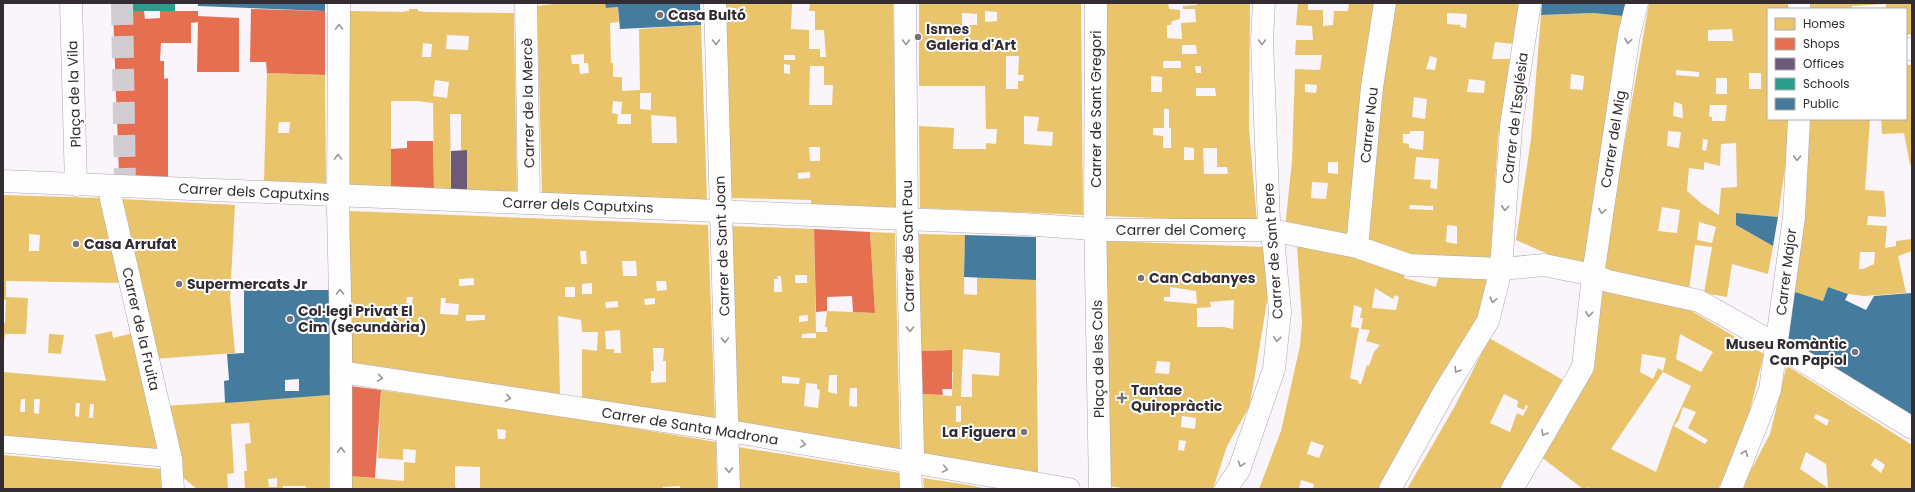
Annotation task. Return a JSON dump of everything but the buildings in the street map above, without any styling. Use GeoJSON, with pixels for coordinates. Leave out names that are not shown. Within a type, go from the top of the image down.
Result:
{"type":"FeatureCollection","features":[{"type":"Feature","properties":{"kind":"street","name":"Plaça de la Vila"},"geometry":{"type":"LineString","coordinates":[[71,3],[76,185]]}},
{"type":"Feature","properties":{"kind":"street"},"geometry":{"type":"LineString","coordinates":[[339,3],[338,196],[341,372],[340,489]]}},
{"type":"Feature","properties":{"kind":"street","name":"Carrer de la Mercè"},"geometry":{"type":"LineString","coordinates":[[526,3],[529,203]]}},
{"type":"Feature","properties":{"kind":"street","name":"Carrer de Sant Joan"},"geometry":{"type":"LineString","coordinates":[[715,3],[729,489]]}},
{"type":"Feature","properties":{"kind":"street","name":"Carrer de Sant Pau"},"geometry":{"type":"LineString","coordinates":[[905,3],[907,220],[913,452],[910,463],[911,489]]}},
{"type":"Feature","properties":{"kind":"street","name":"Carrer de Sant Gregori"},"geometry":{"type":"LineString","coordinates":[[1096,3],[1096,223]]}},
{"type":"Feature","properties":{"kind":"street","name":"Carrer de Sant Pere"},"geometry":{"type":"LineString","coordinates":[[1226,489],[1239,470],[1274,369],[1280,312],[1271,230],[1262,40],[1264,3]]}},
{"type":"Feature","properties":{"kind":"street","name":"Carrer Nou"},"geometry":{"type":"LineString","coordinates":[[1357,247],[1372,87],[1385,3]]}},
{"type":"Feature","properties":{"kind":"street","name":"Carrer de l'Església"},"geometry":{"type":"LineString","coordinates":[[1390,489],[1444,392],[1488,321],[1501,269],[1511,126],[1530,3]]}},
{"type":"Feature","properties":{"kind":"street","name":"Carrer del Mig"},"geometry":{"type":"LineString","coordinates":[[1512,489],[1583,367],[1600,278],[1629,35],[1636,3]]}},
{"type":"Feature","properties":{"kind":"street","name":"Carrer Major"},"geometry":{"type":"LineString","coordinates":[[1731,489],[1770,390],[1794,217],[1800,120]]}},
{"type":"Feature","properties":{"kind":"street"},"geometry":{"type":"LineString","coordinates":[[3,181],[112,187]]}},
{"type":"Feature","properties":{"kind":"street","name":"Carrer dels Caputxins"},"geometry":{"type":"LineString","coordinates":[[112,187],[720,210],[907,220],[1022,224],[1096,223]]}},
{"type":"Feature","properties":{"kind":"street","name":"Carrer de la Fruita"},"geometry":{"type":"LineString","coordinates":[[112,187],[111,199],[170,470]]}},
{"type":"Feature","properties":{"kind":"street","name":"Carrer del Comerç"},"geometry":{"type":"LineString","coordinates":[[1096,223],[1271,230],[1357,247],[1409,265],[1501,269],[1544,265],[1699,301],[1777,345],[1912,428]]}},
{"type":"Feature","properties":{"kind":"street","name":"Plaça de les Cols"},"geometry":{"type":"LineString","coordinates":[[1096,223],[1100,489]]}},
{"type":"Feature","properties":{"kind":"street","name":"Carrer de Santa Madrona"},"geometry":{"type":"LineString","coordinates":[[341,372],[727,431],[1069,489]]}},
{"type":"Feature","properties":{"kind":"lane"},"geometry":{"type":"LineString","coordinates":[[3,444],[170,470]]}},
{"type":"Feature","properties":{"kind":"tunnel"},"geometry":{"type":"LineString","coordinates":[[122,3],[125,187]]}},
{"type":"Feature","properties":{"kind":"place","name":"Casa Bultó"},"geometry":{"type":"Point","coordinates":[660,15]}},
{"type":"Feature","properties":{"kind":"place","name":"Ismes Galeria d'Art"},"geometry":{"type":"Point","coordinates":[918,37]}},
{"type":"Feature","properties":{"kind":"place","name":"Casa Arrufat"},"geometry":{"type":"Point","coordinates":[76,244]}},
{"type":"Feature","properties":{"kind":"place","name":"Can Cabanyes"},"geometry":{"type":"Point","coordinates":[1141,278]}},
{"type":"Feature","properties":{"kind":"place","name":"Supermercats Jr"},"geometry":{"type":"Point","coordinates":[179,284]}},
{"type":"Feature","properties":{"kind":"place","name":"Col·legi Privat El Cim (secundària)"},"geometry":{"type":"Point","coordinates":[290,319]}},
{"type":"Feature","properties":{"kind":"place","name":"Museu Romàntic Can Papiol"},"geometry":{"type":"Point","coordinates":[1855,352]}},
{"type":"Feature","properties":{"kind":"place","name":"Tantae Quiropràctic"},"geometry":{"type":"Point","coordinates":[1122,398]}},
{"type":"Feature","properties":{"kind":"place","name":"La Figuera"},"geometry":{"type":"Point","coordinates":[1024,432]}}]}
